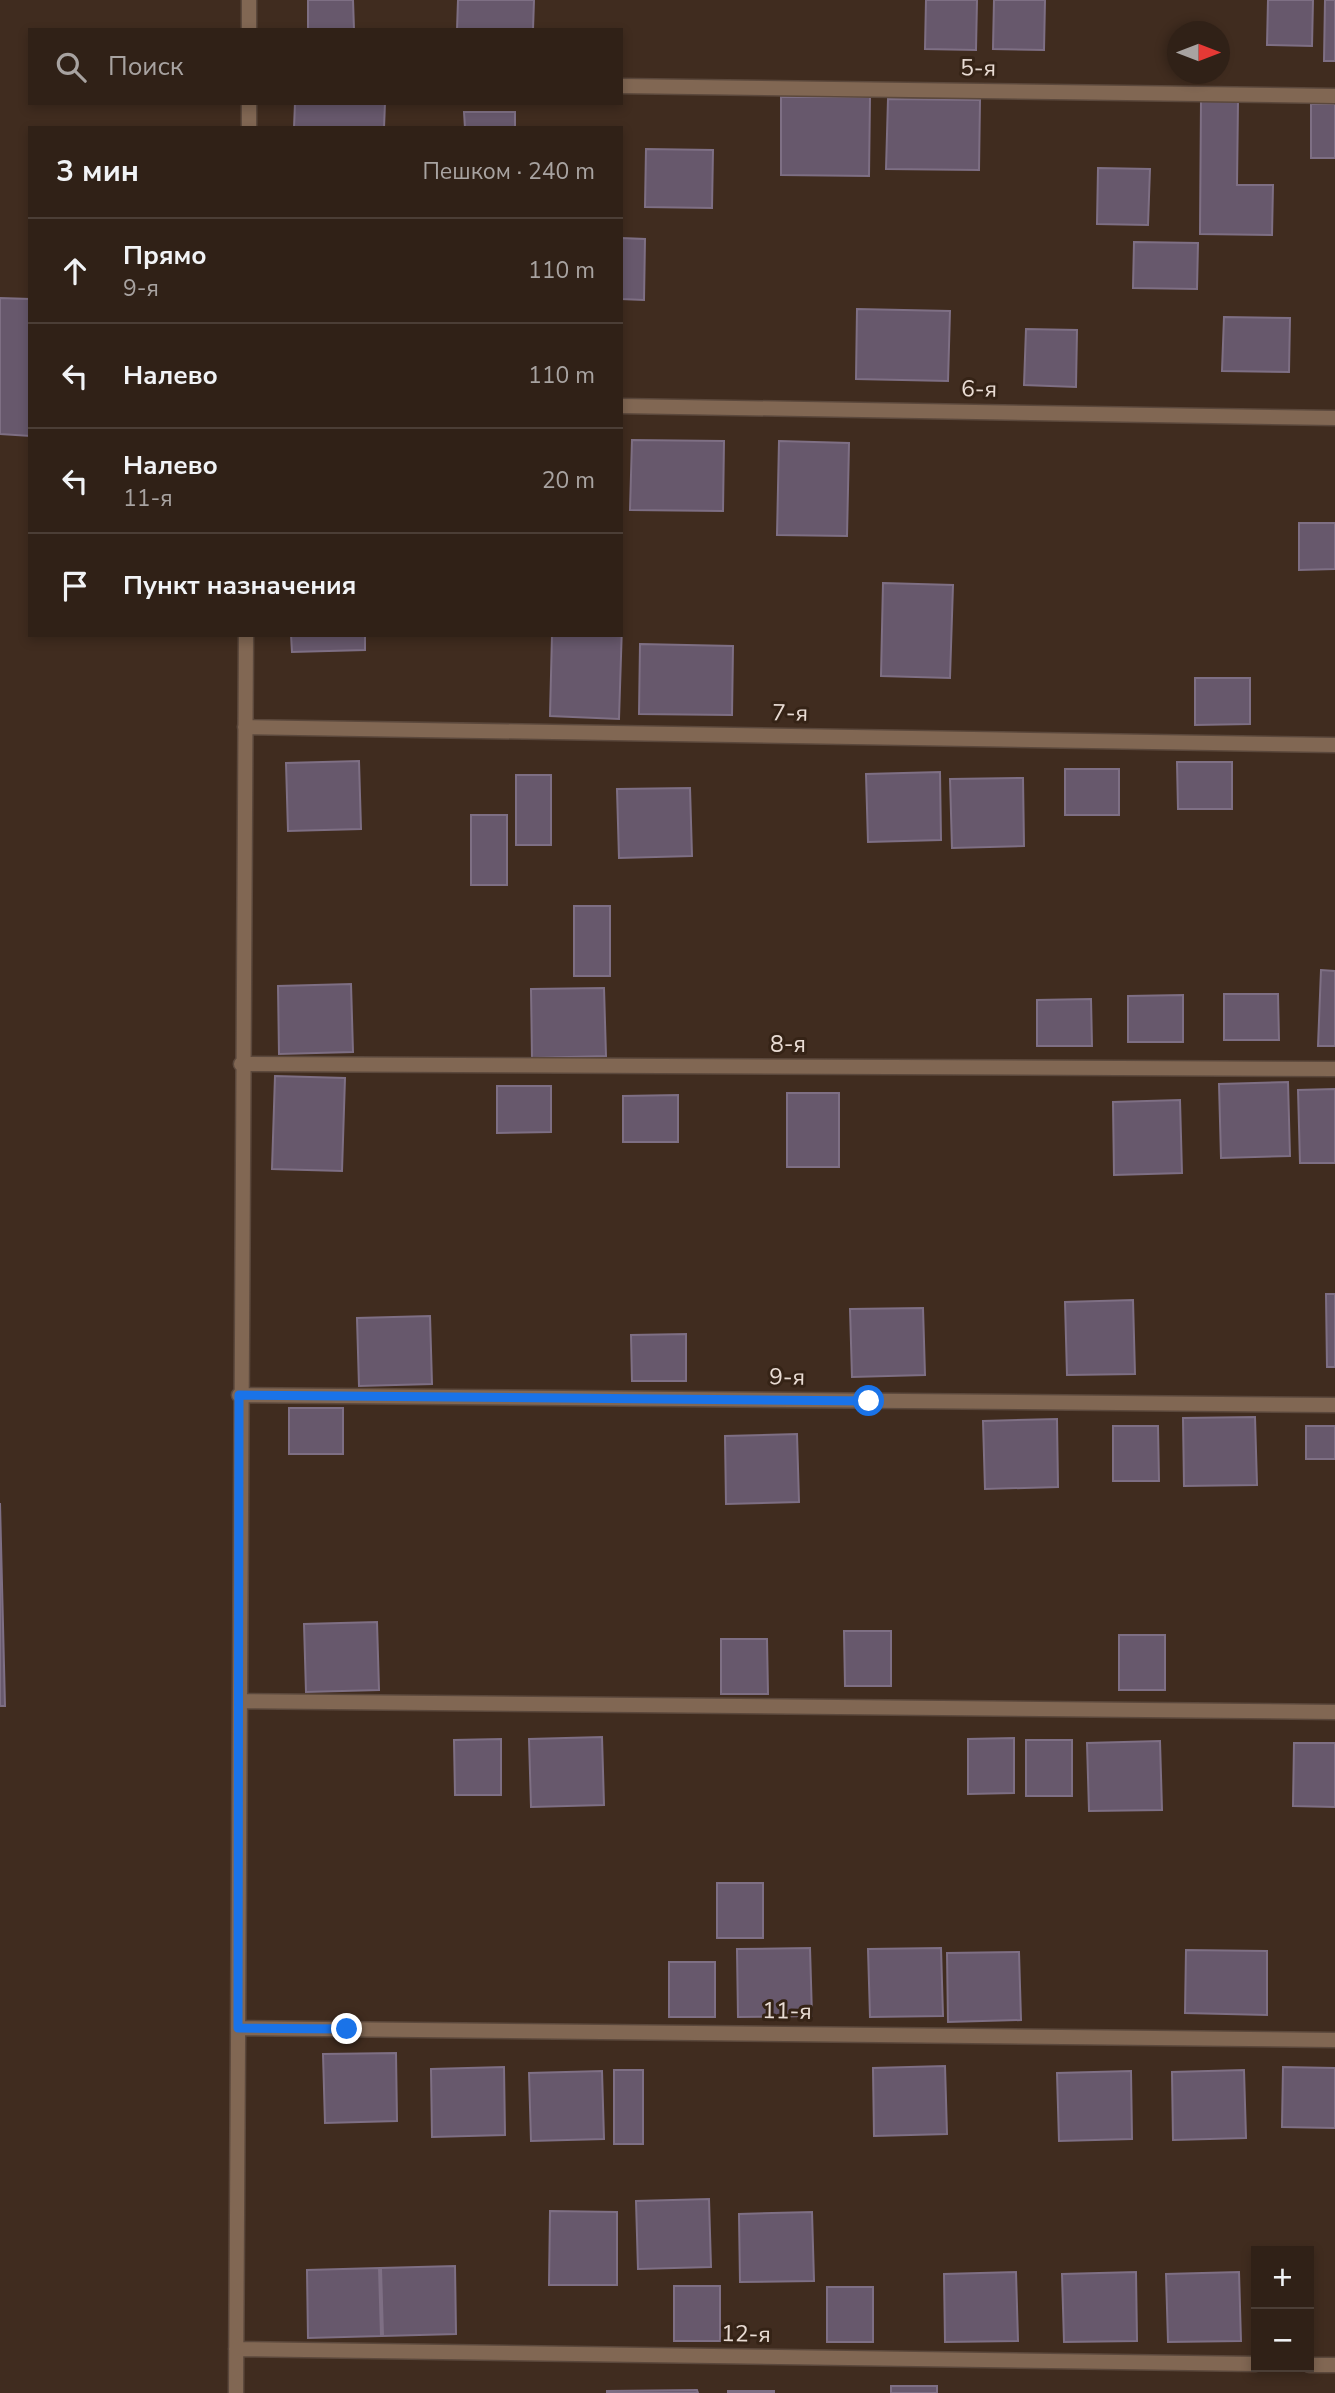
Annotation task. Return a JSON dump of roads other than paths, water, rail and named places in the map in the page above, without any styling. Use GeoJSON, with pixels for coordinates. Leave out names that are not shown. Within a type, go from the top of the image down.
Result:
{"type":"FeatureCollection","features":[{"type":"Feature","properties":{"kind":"street"},"geometry":{"type":"LineString","coordinates":[[249,0],[249,28]]}},
{"type":"Feature","properties":{"kind":"street","name":"5-я"},"geometry":{"type":"LineString","coordinates":[[623,86],[1335,96]]}},
{"type":"Feature","properties":{"kind":"street"},"geometry":{"type":"LineString","coordinates":[[249,105],[249,126]]}},
{"type":"Feature","properties":{"kind":"street","name":"6-я"},"geometry":{"type":"LineString","coordinates":[[623,406],[1335,418]]}},
{"type":"Feature","properties":{"kind":"street"},"geometry":{"type":"LineString","coordinates":[[236,2393],[239,1395],[246,637]]}},
{"type":"Feature","properties":{"kind":"street","name":"7-я"},"geometry":{"type":"LineString","coordinates":[[245,727],[1335,745]]}},
{"type":"Feature","properties":{"kind":"street","name":"8-я"},"geometry":{"type":"LineString","coordinates":[[241,1064],[1335,1069]]}},
{"type":"Feature","properties":{"kind":"street","name":"9-я"},"geometry":{"type":"LineString","coordinates":[[239,1395],[1335,1405]]}},
{"type":"Feature","properties":{"kind":"street"},"geometry":{"type":"LineString","coordinates":[[240,1701],[1335,1712]]}},
{"type":"Feature","properties":{"kind":"street","name":"11-я"},"geometry":{"type":"LineString","coordinates":[[238,2028],[1335,2040]]}},
{"type":"Feature","properties":{"kind":"street","name":"12-я"},"geometry":{"type":"LineString","coordinates":[[236,2349],[1251,2364]]}},
{"type":"Feature","properties":{"kind":"street"},"geometry":{"type":"LineString","coordinates":[[1314,2364],[1335,2365]]}}]}
